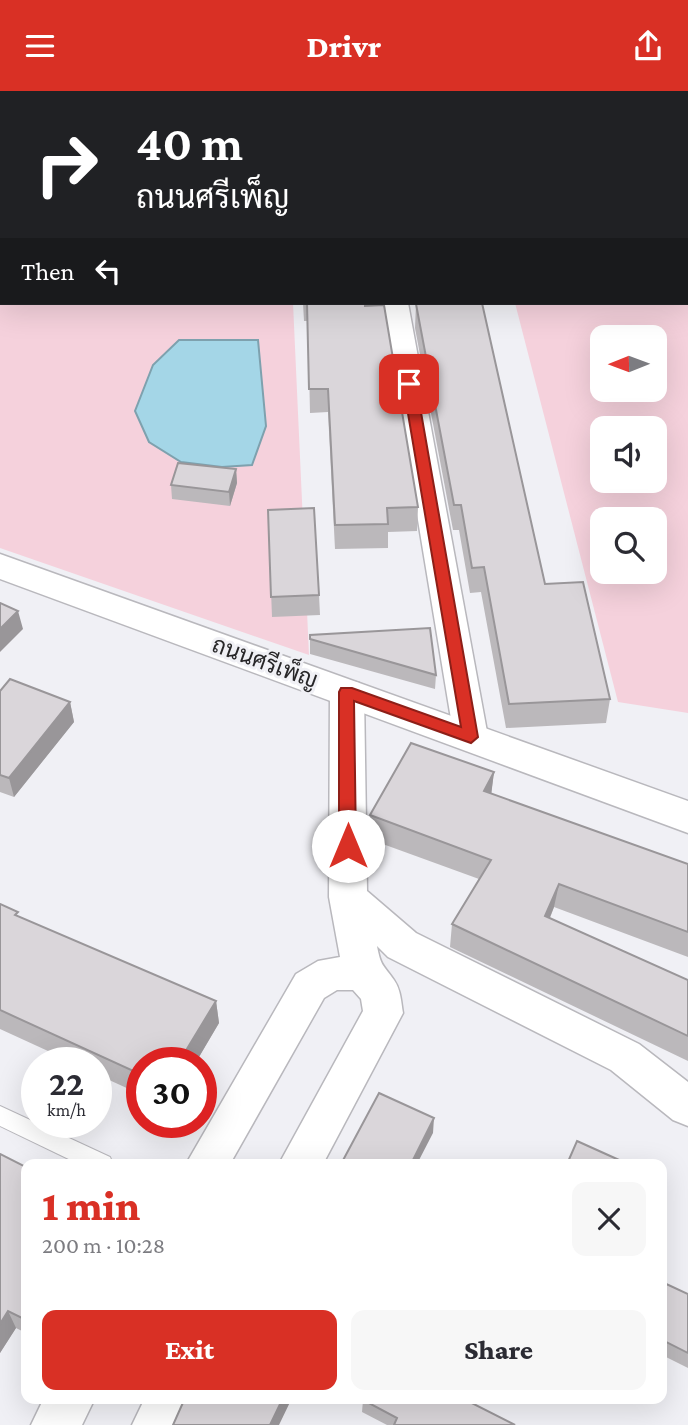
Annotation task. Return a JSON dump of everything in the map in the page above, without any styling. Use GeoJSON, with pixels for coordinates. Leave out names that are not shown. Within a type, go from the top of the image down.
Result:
{"type":"FeatureCollection","features":[{"type":"Feature","properties":{"kind":"main road","name":"ถนนศรีเพ็ญ"},"geometry":{"type":"LineString","coordinates":[[0,566],[688,817]]}},
{"type":"Feature","properties":{"kind":"street"},"geometry":{"type":"LineString","coordinates":[[395,305],[471,737]]}},
{"type":"Feature","properties":{"kind":"street"},"geometry":{"type":"LineString","coordinates":[[303,1159],[383,1013],[380,992],[363,974],[348,897],[347,692]]}},
{"type":"Feature","properties":{"kind":"street"},"geometry":{"type":"LineString","coordinates":[[348,897],[402,945],[625,1056],[688,1107]]}},
{"type":"Feature","properties":{"kind":"street"},"geometry":{"type":"LineString","coordinates":[[210,1159],[310,986],[332,973],[363,974]]}},
{"type":"Feature","properties":{"kind":"street"},"geometry":{"type":"LineString","coordinates":[[55,1425],[67,1404]]}},
{"type":"Feature","properties":{"kind":"street"},"geometry":{"type":"LineString","coordinates":[[156,1425],[168,1404]]}},
{"type":"Feature","properties":{"kind":"lane"},"geometry":{"type":"LineString","coordinates":[[0,1116],[91,1159]]}},
{"type":"Feature","properties":{"kind":"shaded area"},"geometry":{"type":"Polygon","coordinates":[[[0,305],[293,305],[309,655],[0,548],[0,305]]]}},
{"type":"Feature","properties":{"kind":"shaded area"},"geometry":{"type":"Polygon","coordinates":[[[516,305],[688,305],[688,713],[618,702],[516,305]]]}},
{"type":"Feature","properties":{"kind":"water"},"geometry":{"type":"Polygon","coordinates":[[[179,340],[258,340],[266,426],[252,465],[222,467],[181,462],[149,442],[135,411],[153,365],[179,340]]]}},
{"type":"Feature","properties":{"kind":"building"},"geometry":{"type":"Polygon","coordinates":[[[307,305],[384,305],[418,507],[387,508],[388,524],[335,525],[328,389],[309,389],[307,305]]]}},
{"type":"Feature","properties":{"kind":"building"},"geometry":{"type":"Polygon","coordinates":[[[416,305],[482,305],[545,584],[583,582],[610,699],[509,704],[484,567],[472,568],[461,505],[454,505],[416,305]]]}},
{"type":"Feature","properties":{"kind":"building"},"geometry":{"type":"Polygon","coordinates":[[[178,463],[236,469],[229,492],[171,485],[178,463]]]}},
{"type":"Feature","properties":{"kind":"building"},"geometry":{"type":"Polygon","coordinates":[[[314,508],[319,595],[271,597],[268,510],[314,508]]]}},
{"type":"Feature","properties":{"kind":"building"},"geometry":{"type":"Polygon","coordinates":[[[0,603],[18,611],[0,629],[0,603]]]}},
{"type":"Feature","properties":{"kind":"building"},"geometry":{"type":"Polygon","coordinates":[[[430,628],[436,675],[310,639],[310,635],[430,628]]]}},
{"type":"Feature","properties":{"kind":"building"},"geometry":{"type":"Polygon","coordinates":[[[10,679],[70,702],[9,778],[0,775],[0,691],[10,679]]]}},
{"type":"Feature","properties":{"kind":"building"},"geometry":{"type":"Polygon","coordinates":[[[411,743],[494,772],[484,791],[688,864],[688,932],[559,884],[545,916],[688,980],[688,1036],[452,924],[491,860],[370,815],[411,743]]]}},
{"type":"Feature","properties":{"kind":"building"},"geometry":{"type":"Polygon","coordinates":[[[0,904],[18,912],[15,915],[216,1001],[188,1047],[126,1047],[126,1068],[112,1061],[112,1047],[81,1047],[0,1010],[0,904]]]}},
{"type":"Feature","properties":{"kind":"building"},"geometry":{"type":"Polygon","coordinates":[[[379,1093],[434,1118],[414,1159],[344,1159],[379,1093]]]}},
{"type":"Feature","properties":{"kind":"building"},"geometry":{"type":"Polygon","coordinates":[[[577,1141],[617,1159],[569,1159],[577,1141]]]}},
{"type":"Feature","properties":{"kind":"building"},"geometry":{"type":"Polygon","coordinates":[[[0,1154],[21,1164],[21,1318],[8,1311],[0,1324],[0,1154]]]}},
{"type":"Feature","properties":{"kind":"building"},"geometry":{"type":"Polygon","coordinates":[[[667,1284],[688,1294],[688,1353],[667,1342],[667,1284]]]}},
{"type":"Feature","properties":{"kind":"building"},"geometry":{"type":"Polygon","coordinates":[[[182,1404],[280,1404],[270,1425],[173,1425],[182,1404]]]}},
{"type":"Feature","properties":{"kind":"building"},"geometry":{"type":"Polygon","coordinates":[[[371,1404],[474,1404],[515,1425],[394,1425],[397,1418],[371,1404]]]}},
{"type":"Feature","properties":{"kind":"route"},"geometry":{"type":"LineString","coordinates":[[348,846],[347,692],[471,737],[409,384]]}}]}
